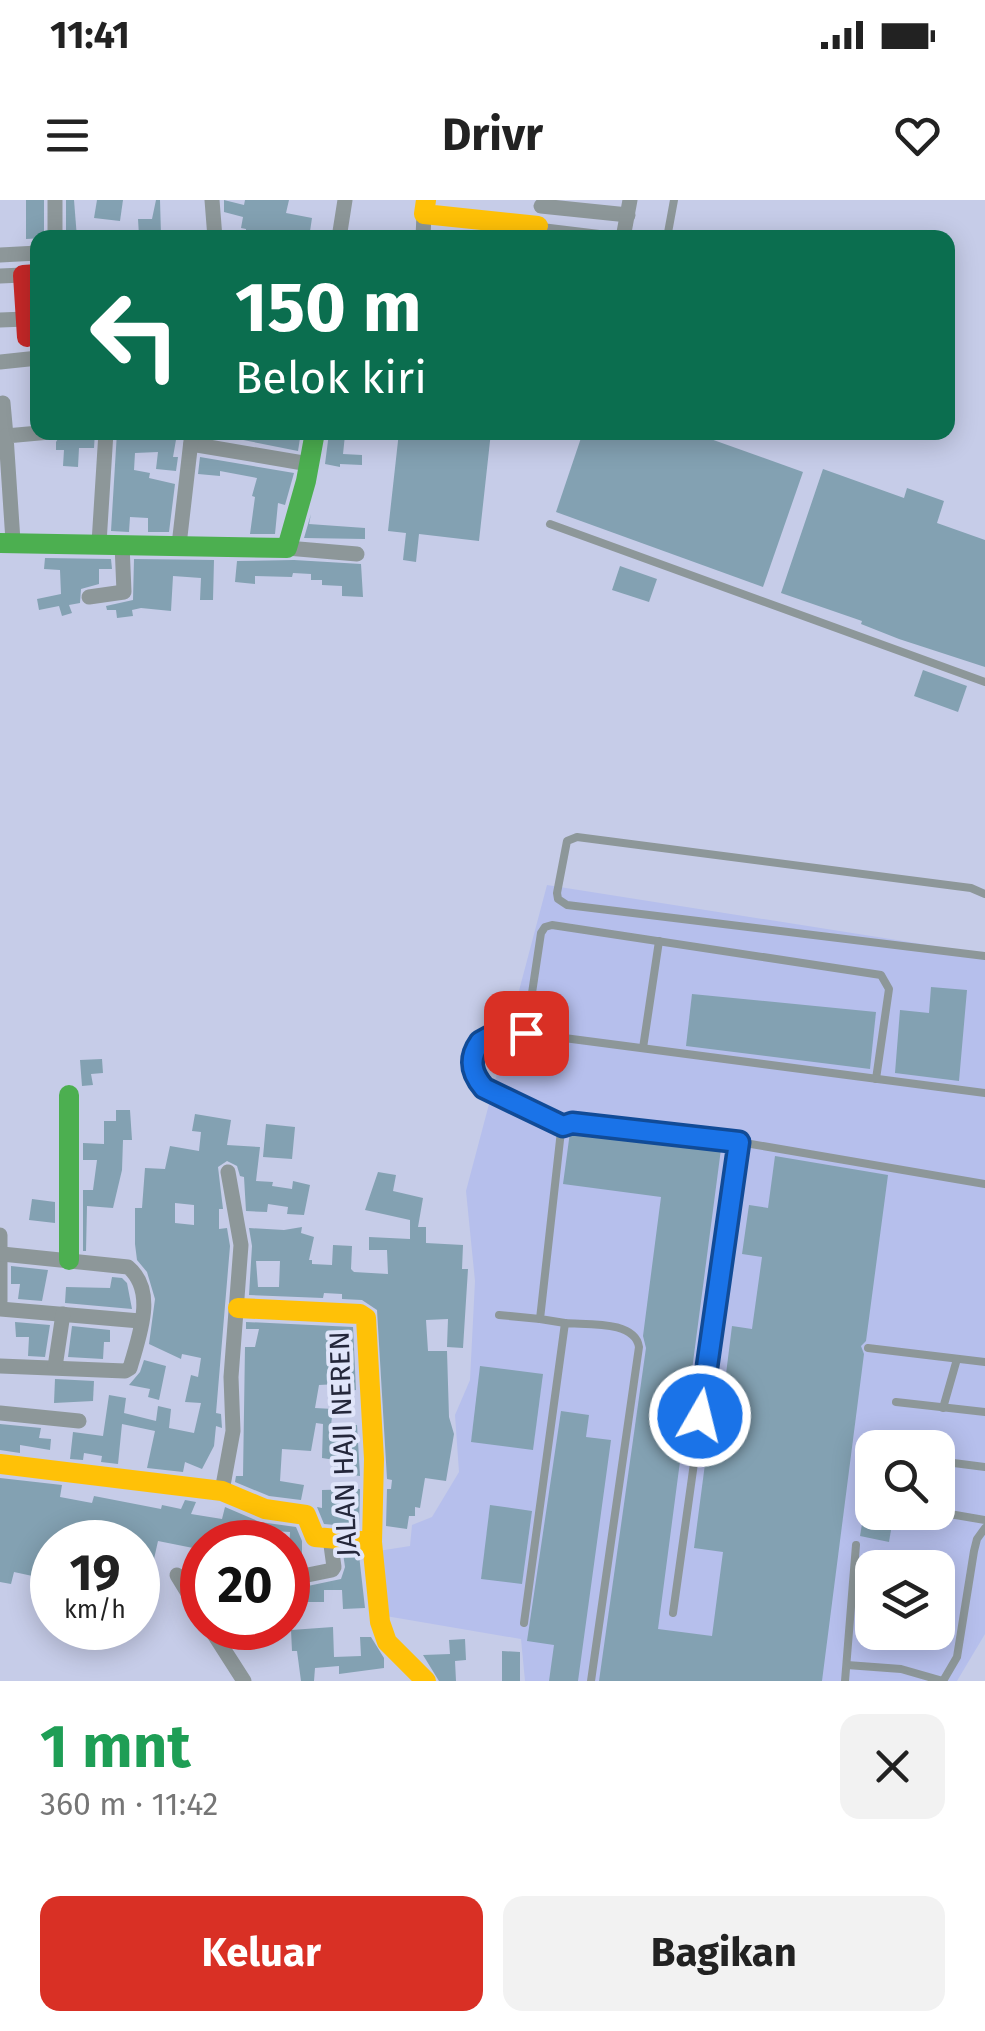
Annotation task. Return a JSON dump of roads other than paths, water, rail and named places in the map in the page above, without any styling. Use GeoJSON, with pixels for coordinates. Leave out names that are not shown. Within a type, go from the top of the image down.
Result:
{"type":"FeatureCollection","features":[{"type":"Feature","properties":{"kind":"street"},"geometry":{"type":"LineString","coordinates":[[55,200],[55,230]]}},
{"type":"Feature","properties":{"kind":"street"},"geometry":{"type":"LineString","coordinates":[[212,200],[214,230]]}},
{"type":"Feature","properties":{"kind":"street"},"geometry":{"type":"LineString","coordinates":[[341,230],[345,200]]}},
{"type":"Feature","properties":{"kind":"street"},"geometry":{"type":"LineString","coordinates":[[425,207],[539,220],[575,230]]}},
{"type":"Feature","properties":{"kind":"street"},"geometry":{"type":"LineString","coordinates":[[539,220],[629,208]]}},
{"type":"Feature","properties":{"kind":"street"},"geometry":{"type":"LineString","coordinates":[[0,255],[30,253]]}},
{"type":"Feature","properties":{"kind":"street"},"geometry":{"type":"LineString","coordinates":[[0,276],[30,274],[27,328],[0,320]]}},
{"type":"Feature","properties":{"kind":"street"},"geometry":{"type":"LineString","coordinates":[[0,362],[30,359]]}},
{"type":"Feature","properties":{"kind":"street"},"geometry":{"type":"LineString","coordinates":[[3,403],[7,542],[287,548],[357,554]]}},
{"type":"Feature","properties":{"kind":"street"},"geometry":{"type":"LineString","coordinates":[[6,436],[30,434]]}},
{"type":"Feature","properties":{"kind":"street"},"geometry":{"type":"LineString","coordinates":[[100,543],[106,440]]}},
{"type":"Feature","properties":{"kind":"street"},"geometry":{"type":"LineString","coordinates":[[179,545],[192,440]]}},
{"type":"Feature","properties":{"kind":"street"},"geometry":{"type":"LineString","coordinates":[[201,440],[309,464]]}},
{"type":"Feature","properties":{"kind":"street"},"geometry":{"type":"LineString","coordinates":[[287,548],[314,440]]}},
{"type":"Feature","properties":{"kind":"street"},"geometry":{"type":"LineString","coordinates":[[89,597],[124,592],[122,544]]}},
{"type":"Feature","properties":{"kind":"street"},"geometry":{"type":"LineString","coordinates":[[69,1095],[69,1260]]}},
{"type":"Feature","properties":{"kind":"street"},"geometry":{"type":"LineString","coordinates":[[222,1491],[233,1430],[231,1377],[242,1244],[228,1172]]}},
{"type":"Feature","properties":{"kind":"street"},"geometry":{"type":"LineString","coordinates":[[0,1235],[0,1301]]}},
{"type":"Feature","properties":{"kind":"street"},"geometry":{"type":"LineString","coordinates":[[0,1366],[125,1371],[130,1368],[145,1291],[142,1281],[128,1266],[2,1254]]}},
{"type":"Feature","properties":{"kind":"street"},"geometry":{"type":"LineString","coordinates":[[0,1308],[140,1322]]}},
{"type":"Feature","properties":{"kind":"street","name":"JALAN HAJI NEREN"},"geometry":{"type":"LineString","coordinates":[[238,1308],[360,1314],[366,1318],[374,1459],[372,1542],[382,1630],[387,1642],[426,1681]]}},
{"type":"Feature","properties":{"kind":"street"},"geometry":{"type":"LineString","coordinates":[[56,1368],[62,1314]]}},
{"type":"Feature","properties":{"kind":"street"},"geometry":{"type":"LineString","coordinates":[[0,1413],[79,1422]]}},
{"type":"Feature","properties":{"kind":"street"},"geometry":{"type":"LineString","coordinates":[[0,1464],[222,1491],[265,1509],[306,1515],[313,1536],[372,1542]]}},
{"type":"Feature","properties":{"kind":"street"},"geometry":{"type":"LineString","coordinates":[[310,1574],[332,1570],[330,1538]]}},
{"type":"Feature","properties":{"kind":"street"},"geometry":{"type":"LineString","coordinates":[[177,1576],[180,1579]]}},
{"type":"Feature","properties":{"kind":"street"},"geometry":{"type":"LineString","coordinates":[[224,1650],[244,1681]]}},
{"type":"Feature","properties":{"kind":"lane"},"geometry":{"type":"LineString","coordinates":[[668,230],[674,200]]}},
{"type":"Feature","properties":{"kind":"lane"},"geometry":{"type":"LineString","coordinates":[[550,524],[985,682]]}},
{"type":"Feature","properties":{"kind":"lane"},"geometry":{"type":"LineString","coordinates":[[985,894],[972,888],[577,837],[567,841],[557,893],[558,899],[567,905],[985,956]]}},
{"type":"Feature","properties":{"kind":"lane"},"geometry":{"type":"LineString","coordinates":[[526,1033],[544,926],[659,941],[880,975],[888,990],[876,1079]]}},
{"type":"Feature","properties":{"kind":"lane"},"geometry":{"type":"LineString","coordinates":[[643,1048],[659,941]]}},
{"type":"Feature","properties":{"kind":"lane"},"geometry":{"type":"LineString","coordinates":[[985,1093],[500,1031],[486,1036],[474,1052],[472,1064],[474,1077],[484,1088],[563,1126],[572,1123],[739,1142],[985,1184]]}},
{"type":"Feature","properties":{"kind":"lane"},"geometry":{"type":"LineString","coordinates":[[540,1320],[563,1126]]}},
{"type":"Feature","properties":{"kind":"lane"},"geometry":{"type":"LineString","coordinates":[[673,1613],[739,1142]]}},
{"type":"Feature","properties":{"kind":"lane"},"geometry":{"type":"LineString","coordinates":[[500,1315],[629,1330],[638,1339],[591,1681]]}},
{"type":"Feature","properties":{"kind":"lane"},"geometry":{"type":"LineString","coordinates":[[524,1623],[565,1323]]}},
{"type":"Feature","properties":{"kind":"lane"},"geometry":{"type":"LineString","coordinates":[[868,1348],[985,1362]]}},
{"type":"Feature","properties":{"kind":"lane"},"geometry":{"type":"LineString","coordinates":[[943,1408],[958,1358]]}},
{"type":"Feature","properties":{"kind":"lane"},"geometry":{"type":"LineString","coordinates":[[896,1402],[985,1412]]}},
{"type":"Feature","properties":{"kind":"lane"},"geometry":{"type":"LineString","coordinates":[[955,1463],[985,1467]]}},
{"type":"Feature","properties":{"kind":"lane"},"geometry":{"type":"LineString","coordinates":[[847,1665],[901,1669],[943,1681],[957,1657],[974,1551],[985,1524],[955,1516]]}},
{"type":"Feature","properties":{"kind":"lane"},"geometry":{"type":"LineString","coordinates":[[845,1681],[856,1545]]}}]}
